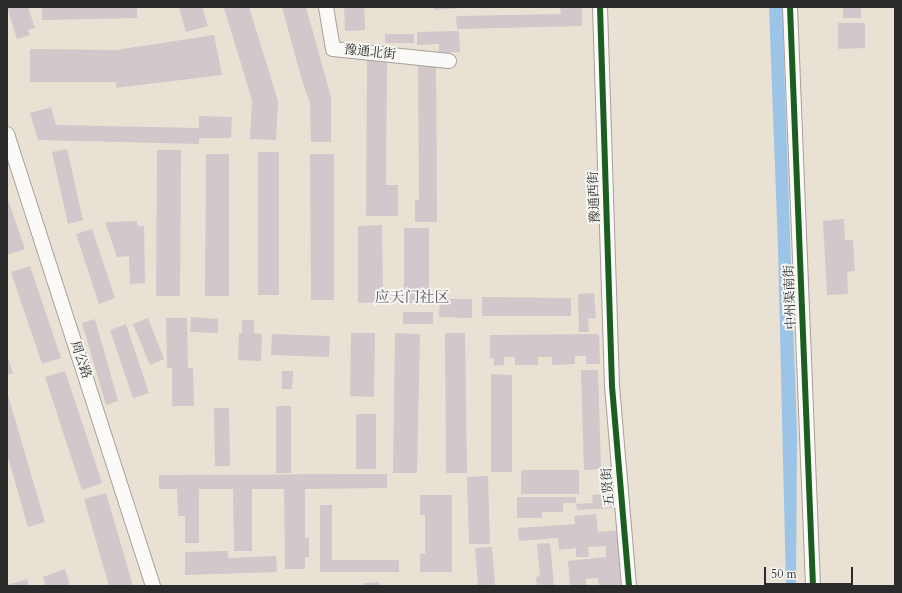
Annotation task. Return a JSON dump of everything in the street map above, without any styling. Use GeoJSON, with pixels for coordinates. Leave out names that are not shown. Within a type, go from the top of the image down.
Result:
{"type":"FeatureCollection","features":[{"type":"Feature","properties":{"kind":"street","name":"豫通北街"},"geometry":{"type":"LineString","coordinates":[[326,7],[333,49],[448,61]]}},
{"type":"Feature","properties":{"kind":"street","name":"豫通西街"},"geometry":{"type":"LineString","coordinates":[[600,7],[612,386]]}},
{"type":"Feature","properties":{"kind":"street","name":"中州渠南街"},"geometry":{"type":"LineString","coordinates":[[790,7],[813,586]]}},
{"type":"Feature","properties":{"kind":"street","name":"周公路"},"geometry":{"type":"LineString","coordinates":[[7,134],[153,586]]}},
{"type":"Feature","properties":{"kind":"street","name":"五贤街"},"geometry":{"type":"LineString","coordinates":[[612,386],[629,586]]}},
{"type":"Feature","properties":{"kind":"water"},"geometry":{"type":"Polygon","coordinates":[[[769,7],[783,7],[797,433],[796,586],[786,586],[778,248],[769,7]]]}},
{"type":"Feature","properties":{"kind":"building"},"geometry":{"type":"Polygon","coordinates":[[[7,7],[28,7],[35,28],[28,30],[30,35],[17,39],[7,7]]]}},
{"type":"Feature","properties":{"kind":"building"},"geometry":{"type":"Polygon","coordinates":[[[42,7],[137,7],[137,18],[42,20],[42,7]]]}},
{"type":"Feature","properties":{"kind":"building"},"geometry":{"type":"Polygon","coordinates":[[[179,7],[202,7],[208,26],[186,32],[179,7]]]}},
{"type":"Feature","properties":{"kind":"building"},"geometry":{"type":"Polygon","coordinates":[[[249,7],[278,101],[276,140],[250,139],[252,100],[224,8],[249,7]]]}},
{"type":"Feature","properties":{"kind":"building"},"geometry":{"type":"Polygon","coordinates":[[[282,7],[306,7],[331,97],[331,142],[311,142],[310,103],[301,77],[282,7]]]}},
{"type":"Feature","properties":{"kind":"building"},"geometry":{"type":"Polygon","coordinates":[[[344,7],[364,7],[365,30],[345,31],[344,7]]]}},
{"type":"Feature","properties":{"kind":"building"},"geometry":{"type":"Polygon","coordinates":[[[434,7],[461,7],[461,8],[434,10],[434,7]]]}},
{"type":"Feature","properties":{"kind":"building"},"geometry":{"type":"Polygon","coordinates":[[[560,7],[582,7],[582,26],[457,29],[456,16],[561,14],[560,7]]]}},
{"type":"Feature","properties":{"kind":"building"},"geometry":{"type":"Polygon","coordinates":[[[843,7],[861,7],[861,18],[843,18],[843,7]]]}},
{"type":"Feature","properties":{"kind":"building"},"geometry":{"type":"Polygon","coordinates":[[[838,23],[865,23],[865,48],[838,49],[838,23]]]}},
{"type":"Feature","properties":{"kind":"building"},"geometry":{"type":"Polygon","coordinates":[[[459,31],[460,52],[439,53],[439,44],[417,45],[417,32],[459,31]]]}},
{"type":"Feature","properties":{"kind":"building"},"geometry":{"type":"Polygon","coordinates":[[[385,34],[414,34],[414,43],[385,43],[385,34]]]}},
{"type":"Feature","properties":{"kind":"building"},"geometry":{"type":"Polygon","coordinates":[[[214,35],[222,75],[116,88],[116,82],[30,82],[30,49],[116,50],[214,35]]]}},
{"type":"Feature","properties":{"kind":"building"},"geometry":{"type":"Polygon","coordinates":[[[367,58],[387,58],[386,185],[398,185],[398,216],[366,216],[367,58]]]}},
{"type":"Feature","properties":{"kind":"building"},"geometry":{"type":"Polygon","coordinates":[[[418,63],[436,63],[437,222],[415,222],[415,199],[419,200],[418,63]]]}},
{"type":"Feature","properties":{"kind":"building"},"geometry":{"type":"Polygon","coordinates":[[[51,107],[56,125],[199,128],[199,116],[232,117],[231,138],[199,138],[199,144],[38,140],[30,113],[51,107]]]}},
{"type":"Feature","properties":{"kind":"building"},"geometry":{"type":"Polygon","coordinates":[[[67,149],[83,220],[68,224],[52,152],[67,149]]]}},
{"type":"Feature","properties":{"kind":"building"},"geometry":{"type":"Polygon","coordinates":[[[157,150],[181,150],[180,296],[156,296],[157,150]]]}},
{"type":"Feature","properties":{"kind":"building"},"geometry":{"type":"Polygon","coordinates":[[[258,152],[279,152],[279,295],[258,295],[258,152]]]}},
{"type":"Feature","properties":{"kind":"building"},"geometry":{"type":"Polygon","coordinates":[[[206,154],[229,154],[229,296],[205,296],[206,154]]]}},
{"type":"Feature","properties":{"kind":"building"},"geometry":{"type":"Polygon","coordinates":[[[310,154],[334,154],[334,300],[311,300],[310,154]]]}},
{"type":"Feature","properties":{"kind":"building"},"geometry":{"type":"Polygon","coordinates":[[[7,197],[25,249],[7,255],[7,197]]]}},
{"type":"Feature","properties":{"kind":"building"},"geometry":{"type":"Polygon","coordinates":[[[844,219],[845,240],[853,240],[855,271],[847,272],[848,294],[827,295],[823,221],[844,219]]]}},
{"type":"Feature","properties":{"kind":"building"},"geometry":{"type":"Polygon","coordinates":[[[137,221],[137,226],[144,226],[145,283],[130,284],[129,256],[117,257],[105,222],[137,221]]]}},
{"type":"Feature","properties":{"kind":"building"},"geometry":{"type":"Polygon","coordinates":[[[382,225],[383,302],[358,303],[358,226],[382,225]]]}},
{"type":"Feature","properties":{"kind":"building"},"geometry":{"type":"Polygon","coordinates":[[[404,228],[429,228],[429,303],[404,303],[404,228]]]}},
{"type":"Feature","properties":{"kind":"building"},"geometry":{"type":"Polygon","coordinates":[[[92,229],[115,298],[99,304],[76,234],[92,229]]]}},
{"type":"Feature","properties":{"kind":"building"},"geometry":{"type":"Polygon","coordinates":[[[30,266],[61,358],[42,364],[11,272],[30,266]]]}},
{"type":"Feature","properties":{"kind":"building"},"geometry":{"type":"Polygon","coordinates":[[[594,293],[596,318],[588,318],[589,332],[579,332],[578,294],[594,293]]]}},
{"type":"Feature","properties":{"kind":"building"},"geometry":{"type":"Polygon","coordinates":[[[482,297],[571,298],[571,316],[482,316],[482,297]]]}},
{"type":"Feature","properties":{"kind":"building"},"geometry":{"type":"Polygon","coordinates":[[[440,299],[472,299],[472,318],[439,317],[440,299]]]}},
{"type":"Feature","properties":{"kind":"building"},"geometry":{"type":"Polygon","coordinates":[[[403,312],[433,312],[433,324],[403,324],[403,312]]]}},
{"type":"Feature","properties":{"kind":"building"},"geometry":{"type":"Polygon","coordinates":[[[191,317],[218,319],[218,333],[190,332],[191,317]]]}},
{"type":"Feature","properties":{"kind":"building"},"geometry":{"type":"Polygon","coordinates":[[[148,318],[164,359],[150,365],[133,324],[148,318]]]}},
{"type":"Feature","properties":{"kind":"building"},"geometry":{"type":"Polygon","coordinates":[[[166,318],[187,318],[188,368],[193,368],[194,406],[172,406],[172,368],[167,368],[166,318]]]}},
{"type":"Feature","properties":{"kind":"building"},"geometry":{"type":"Polygon","coordinates":[[[95,319],[118,401],[106,405],[82,323],[95,319]]]}},
{"type":"Feature","properties":{"kind":"building"},"geometry":{"type":"Polygon","coordinates":[[[242,320],[254,320],[254,333],[262,334],[261,361],[238,360],[239,333],[242,333],[242,320]]]}},
{"type":"Feature","properties":{"kind":"building"},"geometry":{"type":"Polygon","coordinates":[[[126,324],[149,393],[133,398],[110,330],[126,324]]]}},
{"type":"Feature","properties":{"kind":"building"},"geometry":{"type":"Polygon","coordinates":[[[351,333],[375,333],[374,397],[350,396],[351,333]]]}},
{"type":"Feature","properties":{"kind":"building"},"geometry":{"type":"Polygon","coordinates":[[[395,333],[420,334],[417,473],[393,473],[395,333]]]}},
{"type":"Feature","properties":{"kind":"building"},"geometry":{"type":"Polygon","coordinates":[[[445,333],[465,333],[467,473],[446,473],[445,333]]]}},
{"type":"Feature","properties":{"kind":"building"},"geometry":{"type":"Polygon","coordinates":[[[272,334],[330,336],[329,357],[271,355],[272,334]]]}},
{"type":"Feature","properties":{"kind":"building"},"geometry":{"type":"Polygon","coordinates":[[[599,334],[600,364],[586,364],[586,356],[575,356],[575,364],[552,365],[552,357],[538,357],[538,365],[515,365],[515,357],[504,357],[504,365],[494,366],[494,358],[490,358],[490,335],[599,334]]]}},
{"type":"Feature","properties":{"kind":"building"},"geometry":{"type":"Polygon","coordinates":[[[7,355],[13,373],[7,375],[7,355]]]}},
{"type":"Feature","properties":{"kind":"building"},"geometry":{"type":"Polygon","coordinates":[[[581,370],[598,370],[601,469],[584,470],[581,370]]]}},
{"type":"Feature","properties":{"kind":"building"},"geometry":{"type":"Polygon","coordinates":[[[65,371],[102,483],[82,490],[45,377],[65,371]]]}},
{"type":"Feature","properties":{"kind":"building"},"geometry":{"type":"Polygon","coordinates":[[[282,371],[293,371],[292,389],[282,389],[282,371]]]}},
{"type":"Feature","properties":{"kind":"building"},"geometry":{"type":"Polygon","coordinates":[[[491,374],[512,375],[512,472],[491,472],[491,374]]]}},
{"type":"Feature","properties":{"kind":"building"},"geometry":{"type":"Polygon","coordinates":[[[7,392],[45,522],[28,527],[7,454],[7,392]]]}},
{"type":"Feature","properties":{"kind":"building"},"geometry":{"type":"Polygon","coordinates":[[[276,406],[291,406],[291,473],[276,473],[276,406]]]}},
{"type":"Feature","properties":{"kind":"building"},"geometry":{"type":"Polygon","coordinates":[[[214,408],[229,408],[230,466],[215,466],[214,408]]]}},
{"type":"Feature","properties":{"kind":"building"},"geometry":{"type":"Polygon","coordinates":[[[356,414],[376,414],[376,469],[356,469],[356,414]]]}},
{"type":"Feature","properties":{"kind":"building"},"geometry":{"type":"Polygon","coordinates":[[[521,470],[579,470],[579,494],[521,494],[521,470]]]}},
{"type":"Feature","properties":{"kind":"building"},"geometry":{"type":"Polygon","coordinates":[[[387,474],[387,488],[305,489],[305,538],[309,538],[309,557],[305,557],[305,569],[285,569],[284,489],[252,489],[252,551],[234,551],[233,489],[199,489],[199,543],[185,543],[185,516],[178,516],[177,489],[159,489],[159,475],[387,474]]]}},
{"type":"Feature","properties":{"kind":"building"},"geometry":{"type":"Polygon","coordinates":[[[488,476],[490,544],[469,544],[467,477],[488,476]]]}},
{"type":"Feature","properties":{"kind":"building"},"geometry":{"type":"Polygon","coordinates":[[[106,493],[133,586],[109,586],[84,499],[106,493]]]}},
{"type":"Feature","properties":{"kind":"building"},"geometry":{"type":"Polygon","coordinates":[[[613,494],[614,508],[577,510],[576,504],[593,503],[592,495],[613,494]]]}},
{"type":"Feature","properties":{"kind":"building"},"geometry":{"type":"Polygon","coordinates":[[[420,495],[452,495],[452,572],[420,572],[420,554],[425,554],[425,515],[420,515],[420,495]]]}},
{"type":"Feature","properties":{"kind":"building"},"geometry":{"type":"Polygon","coordinates":[[[517,497],[576,497],[576,503],[563,503],[563,512],[542,512],[542,518],[517,518],[517,497]]]}},
{"type":"Feature","properties":{"kind":"building"},"geometry":{"type":"Polygon","coordinates":[[[320,505],[332,505],[332,560],[399,560],[399,572],[320,572],[320,505]]]}},
{"type":"Feature","properties":{"kind":"building"},"geometry":{"type":"Polygon","coordinates":[[[596,514],[598,532],[618,530],[622,586],[599,586],[598,578],[586,579],[586,586],[570,586],[568,561],[606,557],[606,546],[588,547],[589,557],[576,557],[576,548],[559,550],[558,538],[519,541],[518,528],[575,524],[574,516],[596,514]]]}},
{"type":"Feature","properties":{"kind":"building"},"geometry":{"type":"Polygon","coordinates":[[[550,543],[554,586],[537,586],[536,577],[540,576],[537,544],[550,543]]]}},
{"type":"Feature","properties":{"kind":"building"},"geometry":{"type":"Polygon","coordinates":[[[492,547],[495,586],[478,586],[475,548],[492,547]]]}},
{"type":"Feature","properties":{"kind":"building"},"geometry":{"type":"Polygon","coordinates":[[[228,551],[228,558],[276,556],[277,572],[185,575],[185,552],[228,551]]]}},
{"type":"Feature","properties":{"kind":"building"},"geometry":{"type":"Polygon","coordinates":[[[65,569],[70,586],[46,586],[43,577],[65,569]]]}},
{"type":"Feature","properties":{"kind":"building"},"geometry":{"type":"Polygon","coordinates":[[[27,579],[29,586],[7,586],[7,585],[27,579]]]}},
{"type":"Feature","properties":{"kind":"building"},"geometry":{"type":"Polygon","coordinates":[[[379,582],[379,586],[364,586],[364,583],[379,582]]]}},
{"type":"Feature","properties":{"kind":"cycle path"},"geometry":{"type":"LineString","coordinates":[[600,7],[612,386],[629,586]]}},
{"type":"Feature","properties":{"kind":"cycle path"},"geometry":{"type":"LineString","coordinates":[[790,7],[813,586]]}},
{"type":"Feature","properties":{"kind":"district","name":"应天门社区"},"geometry":{"type":"Point","coordinates":[412,299]}}]}
